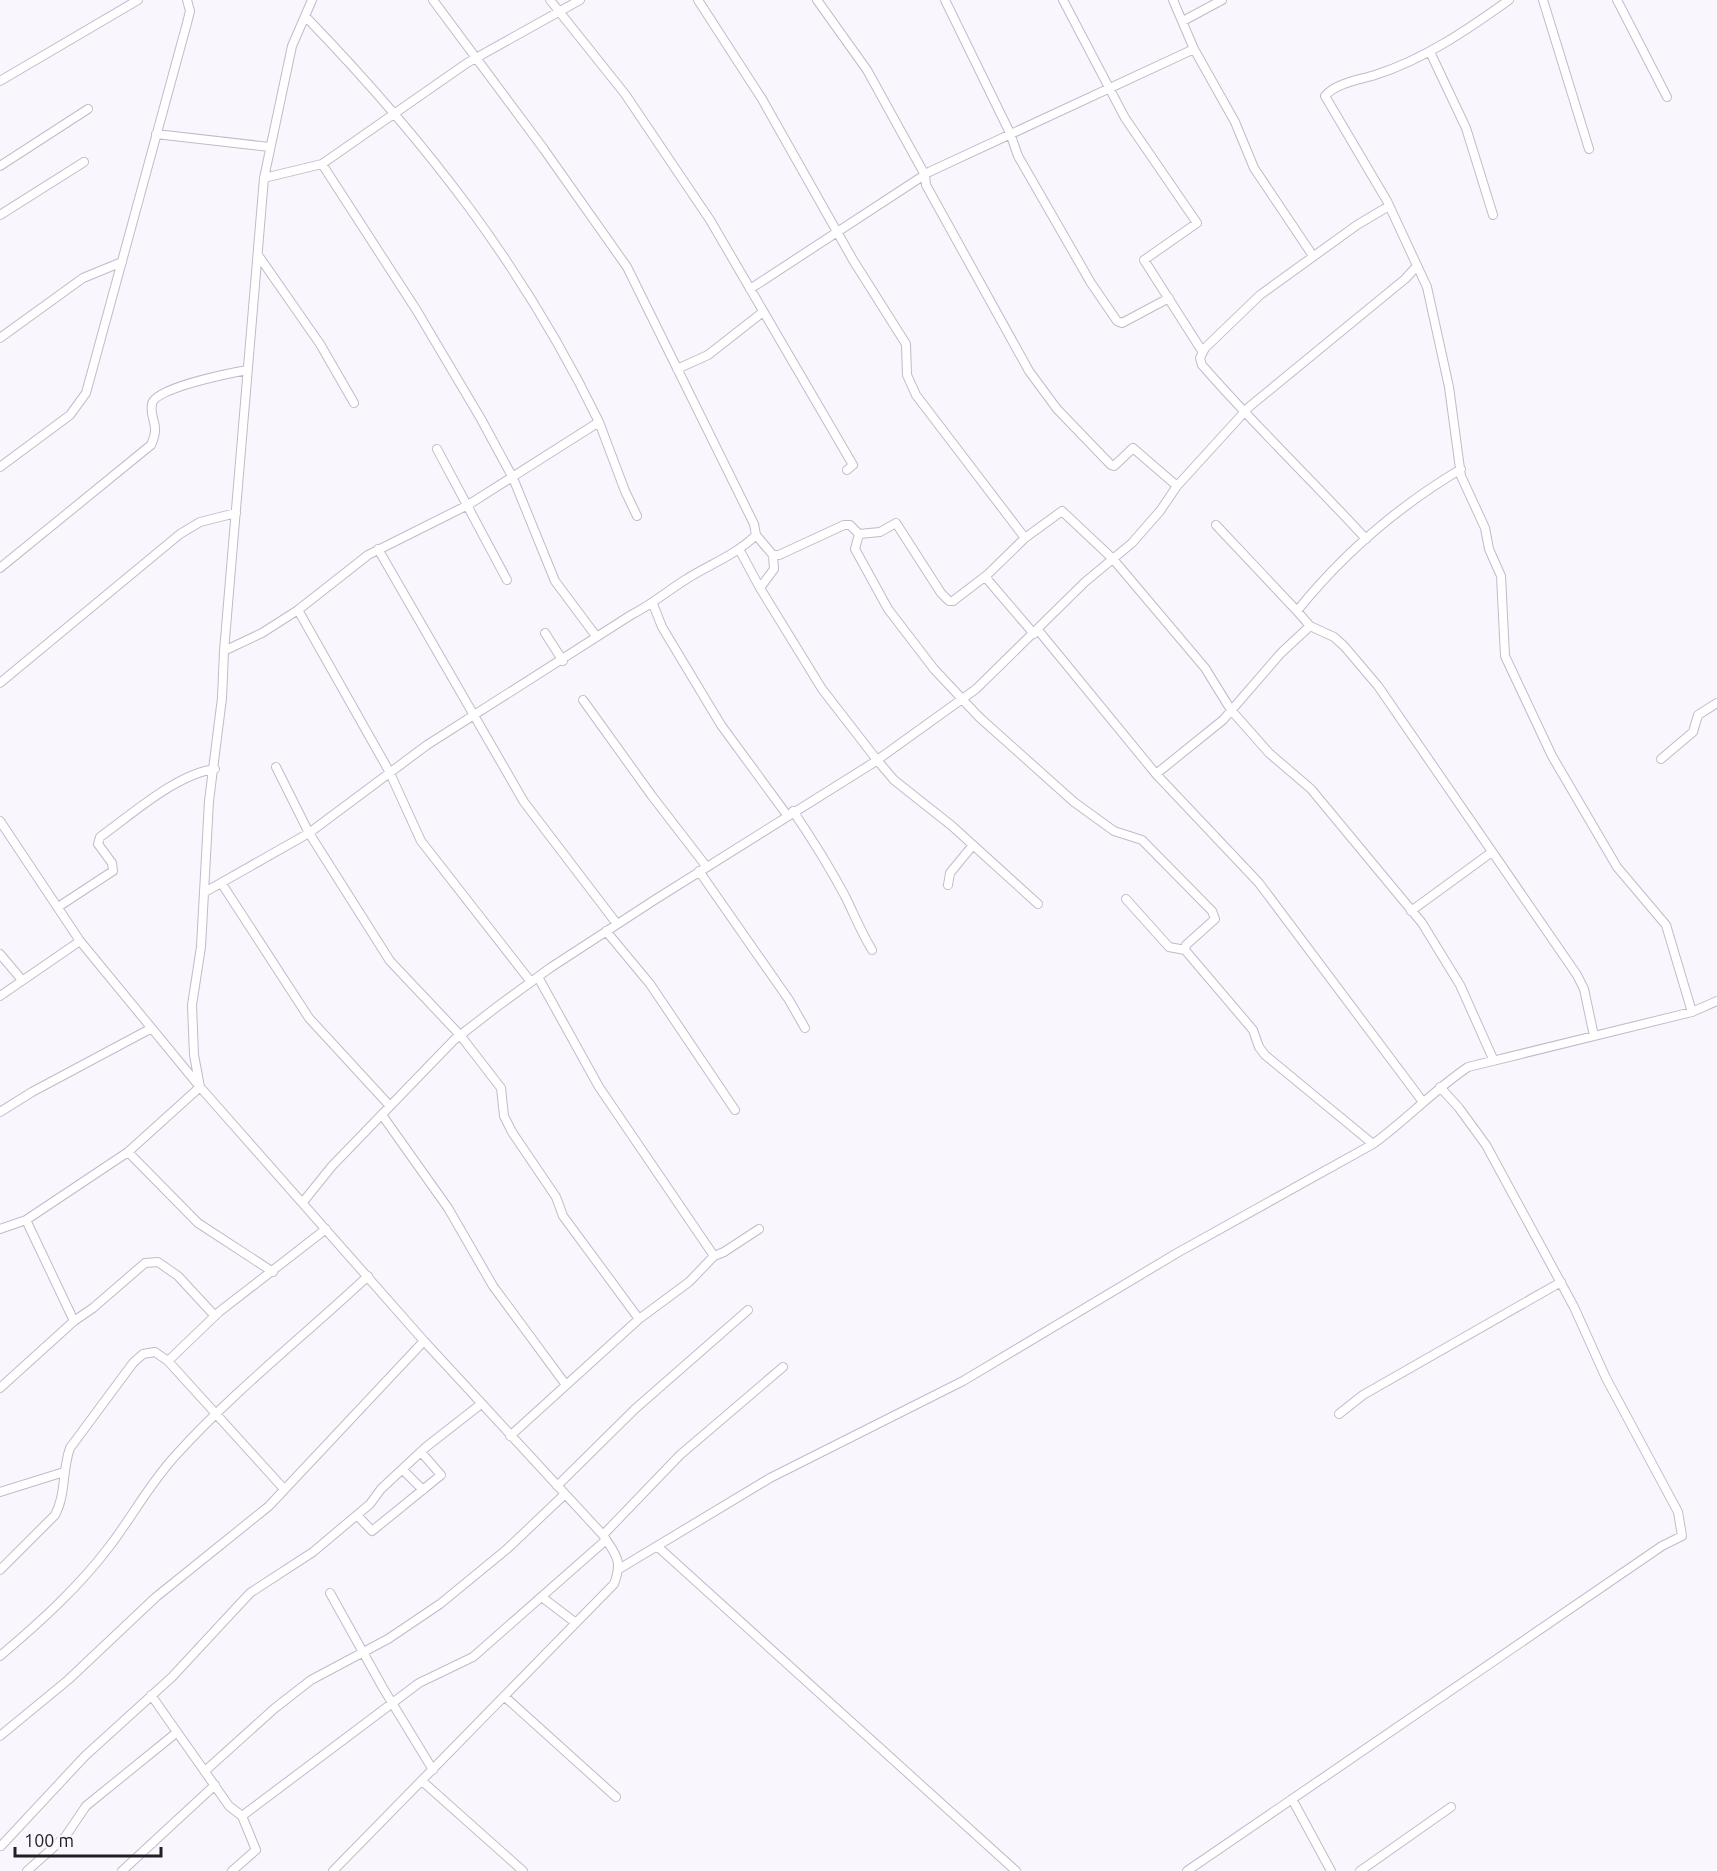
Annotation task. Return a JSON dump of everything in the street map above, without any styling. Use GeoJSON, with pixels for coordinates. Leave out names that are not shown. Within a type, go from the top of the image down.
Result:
{"type":"FeatureCollection","features":[{"type":"Feature","properties":{"kind":"street"},"geometry":{"type":"LineString","coordinates":[[0,81],[138,0]]}},
{"type":"Feature","properties":{"kind":"street"},"geometry":{"type":"LineString","coordinates":[[0,467],[70,415],[86,393],[188,23],[190,11],[187,0]]}},
{"type":"Feature","properties":{"kind":"street"},"geometry":{"type":"LineString","coordinates":[[200,1087],[194,1055],[192,1005],[201,947],[210,801],[215,769],[264,178],[292,46],[312,0]]}},
{"type":"Feature","properties":{"kind":"street"},"geometry":{"type":"LineString","coordinates":[[433,0],[477,57],[627,267],[662,333],[677,369],[754,524],[756,535],[773,555],[774,569],[760,588]]}},
{"type":"Feature","properties":{"kind":"street"},"geometry":{"type":"LineString","coordinates":[[550,0],[626,94],[710,220],[853,465],[847,471]]}},
{"type":"Feature","properties":{"kind":"street"},"geometry":{"type":"LineString","coordinates":[[264,178],[322,165],[477,57],[580,0]]}},
{"type":"Feature","properties":{"kind":"street"},"geometry":{"type":"LineString","coordinates":[[699,0],[786,140],[837,232],[906,344],[907,375],[916,395],[1025,538]]}},
{"type":"Feature","properties":{"kind":"street"},"geometry":{"type":"LineString","coordinates":[[817,0],[867,70],[925,175],[926,185],[1029,371],[1057,409],[1111,465],[1114,466],[1133,448],[1177,486]]}},
{"type":"Feature","properties":{"kind":"street"},"geometry":{"type":"LineString","coordinates":[[945,0],[1010,133],[1018,156],[1073,252],[1117,321],[1122,323],[1169,298]]}},
{"type":"Feature","properties":{"kind":"street"},"geometry":{"type":"LineString","coordinates":[[1063,0],[1125,118],[1197,223],[1144,260],[1202,351],[1202,365],[1243,412],[1366,539]]}},
{"type":"Feature","properties":{"kind":"street"},"geometry":{"type":"LineString","coordinates":[[1173,0],[1194,49],[1231,114],[1254,168],[1313,255]]}},
{"type":"Feature","properties":{"kind":"street"},"geometry":{"type":"LineString","coordinates":[[1183,21],[1222,0]]}},
{"type":"Feature","properties":{"kind":"street"},"geometry":{"type":"LineString","coordinates":[[1509,0],[1430,52],[1397,67],[1335,88],[1325,96],[1389,206],[1427,287],[1447,376],[1465,489],[1485,528],[1489,549],[1501,576],[1505,656],[1552,756],[1617,867],[1657,912],[1666,926],[1692,1012]]}},
{"type":"Feature","properties":{"kind":"street"},"geometry":{"type":"LineString","coordinates":[[1543,0],[1589,149]]}},
{"type":"Feature","properties":{"kind":"street"},"geometry":{"type":"LineString","coordinates":[[1617,0],[1667,97]]}},
{"type":"Feature","properties":{"kind":"street"},"geometry":{"type":"LineString","coordinates":[[305,16],[395,113],[465,201],[512,267],[567,355],[599,422],[637,516]]}},
{"type":"Feature","properties":{"kind":"street"},"geometry":{"type":"LineString","coordinates":[[750,289],[925,175],[1010,133],[1194,49]]}},
{"type":"Feature","properties":{"kind":"street"},"geometry":{"type":"LineString","coordinates":[[1430,52],[1466,128],[1493,215]]}},
{"type":"Feature","properties":{"kind":"street"},"geometry":{"type":"LineString","coordinates":[[0,166],[88,109]]}},
{"type":"Feature","properties":{"kind":"street"},"geometry":{"type":"LineString","coordinates":[[156,134],[270,147]]}},
{"type":"Feature","properties":{"kind":"street"},"geometry":{"type":"LineString","coordinates":[[0,215],[84,162]]}},
{"type":"Feature","properties":{"kind":"street"},"geometry":{"type":"LineString","coordinates":[[322,165],[417,311],[513,478],[555,581],[596,636]]}},
{"type":"Feature","properties":{"kind":"street"},"geometry":{"type":"LineString","coordinates":[[1202,351],[1260,295],[1313,255],[1389,206]]}},
{"type":"Feature","properties":{"kind":"street"},"geometry":{"type":"LineString","coordinates":[[258,255],[320,344],[354,403]]}},
{"type":"Feature","properties":{"kind":"street"},"geometry":{"type":"LineString","coordinates":[[0,338],[83,278],[122,262]]}},
{"type":"Feature","properties":{"kind":"street"},"geometry":{"type":"LineString","coordinates":[[303,1202],[332,1166],[460,1035],[534,979],[706,866],[877,760],[962,698],[1036,632],[1085,582],[1113,559],[1160,511],[1177,486],[1243,412],[1416,267]]}},
{"type":"Feature","properties":{"kind":"street"},"geometry":{"type":"LineString","coordinates":[[677,369],[708,355],[763,312]]}},
{"type":"Feature","properties":{"kind":"street"},"geometry":{"type":"LineString","coordinates":[[0,568],[151,444],[156,434],[151,406],[158,395],[200,380],[247,370]]}},
{"type":"Feature","properties":{"kind":"street"},"geometry":{"type":"LineString","coordinates":[[224,651],[262,633],[298,610],[346,571],[378,549],[468,505],[599,422]]}},
{"type":"Feature","properties":{"kind":"street"},"geometry":{"type":"LineString","coordinates":[[438,449],[507,580]]}},
{"type":"Feature","properties":{"kind":"street"},"geometry":{"type":"LineString","coordinates":[[1297,611],[1366,539],[1420,495],[1461,469]]}},
{"type":"Feature","properties":{"kind":"street"},"geometry":{"type":"LineString","coordinates":[[773,555],[782,554],[844,525],[850,525],[859,534],[870,535],[896,523],[941,593],[949,601],[953,601],[987,575],[1025,538],[1062,511],[1113,559],[1212,677],[1231,710],[1269,753],[1311,789],[1411,911],[1436,943],[1460,985],[1494,1061]]}},
{"type":"Feature","properties":{"kind":"street"},"geometry":{"type":"LineString","coordinates":[[0,683],[180,534],[200,522],[236,513]]}},
{"type":"Feature","properties":{"kind":"street"},"geometry":{"type":"LineString","coordinates":[[1216,525],[1311,626],[1334,637],[1365,670],[1577,975],[1584,989],[1594,1036]]}},
{"type":"Feature","properties":{"kind":"street"},"geometry":{"type":"LineString","coordinates":[[859,534],[855,549],[888,609],[934,669],[1057,789],[1114,831],[1142,840],[1212,911],[1215,919],[1186,945],[1185,950]]}},
{"type":"Feature","properties":{"kind":"street"},"geometry":{"type":"LineString","coordinates":[[205,892],[309,833],[337,814],[389,771],[472,716],[563,661],[596,636],[653,604],[683,581],[739,549],[756,535]]}},
{"type":"Feature","properties":{"kind":"street"},"geometry":{"type":"LineString","coordinates":[[378,549],[472,716],[524,802],[617,924]]}},
{"type":"Feature","properties":{"kind":"street"},"geometry":{"type":"LineString","coordinates":[[739,549],[760,588],[822,689],[877,760],[894,780],[973,845],[1038,904]]}},
{"type":"Feature","properties":{"kind":"street"},"geometry":{"type":"LineString","coordinates":[[987,575],[987,579],[1036,632],[1156,774],[1260,883],[1424,1102]]}},
{"type":"Feature","properties":{"kind":"street"},"geometry":{"type":"LineString","coordinates":[[653,604],[662,627],[721,725],[824,858],[846,898],[856,924],[872,950]]}},
{"type":"Feature","properties":{"kind":"street"},"geometry":{"type":"LineString","coordinates":[[298,610],[389,771],[420,841],[534,979],[599,1087],[714,1256]]}},
{"type":"Feature","properties":{"kind":"street"},"geometry":{"type":"LineString","coordinates":[[1156,774],[1222,720],[1281,653],[1311,626]]}},
{"type":"Feature","properties":{"kind":"street"},"geometry":{"type":"LineString","coordinates":[[545,633],[563,661]]}},
{"type":"Feature","properties":{"kind":"street"},"geometry":{"type":"LineString","coordinates":[[583,700],[706,866]]}},
{"type":"Feature","properties":{"kind":"street"},"geometry":{"type":"LineString","coordinates":[[1661,759],[1693,732],[1698,715],[1717,703]]}},
{"type":"Feature","properties":{"kind":"street"},"geometry":{"type":"LineString","coordinates":[[276,767],[309,833],[390,961],[460,1035],[501,1088],[504,1116],[512,1132],[550,1187],[563,1216],[639,1319]]}},
{"type":"Feature","properties":{"kind":"street"},"geometry":{"type":"LineString","coordinates":[[58,907],[113,871],[112,863],[98,844],[100,837],[173,786],[203,770],[215,769]]}},
{"type":"Feature","properties":{"kind":"street"},"geometry":{"type":"LineString","coordinates":[[0,821],[80,941],[150,1029],[424,1341],[605,1537],[616,1552],[619,1569],[614,1584],[333,1871]]}},
{"type":"Feature","properties":{"kind":"street"},"geometry":{"type":"LineString","coordinates":[[948,885],[950,873],[973,845]]}},
{"type":"Feature","properties":{"kind":"street"},"geometry":{"type":"LineString","coordinates":[[1411,911],[1492,852]]}},
{"type":"Feature","properties":{"kind":"street"},"geometry":{"type":"LineString","coordinates":[[699,871],[789,1000],[805,1028]]}},
{"type":"Feature","properties":{"kind":"street"},"geometry":{"type":"LineString","coordinates":[[222,884],[309,1018],[390,1106]]}},
{"type":"Feature","properties":{"kind":"street"},"geometry":{"type":"LineString","coordinates":[[1126,899],[1168,947],[1185,950],[1253,1030],[1259,1047],[1265,1055],[1373,1144]]}},
{"type":"Feature","properties":{"kind":"street"},"geometry":{"type":"LineString","coordinates":[[606,931],[650,984],[735,1110]]}},
{"type":"Feature","properties":{"kind":"street"},"geometry":{"type":"LineString","coordinates":[[0,996],[80,941]]}},
{"type":"Feature","properties":{"kind":"street"},"geometry":{"type":"LineString","coordinates":[[0,954],[22,980]]}},
{"type":"Feature","properties":{"kind":"street"},"geometry":{"type":"LineString","coordinates":[[619,1569],[770,1478],[963,1381],[1177,1253],[1373,1144],[1402,1123],[1440,1087],[1468,1067],[1692,1012],[1717,1001]]}},
{"type":"Feature","properties":{"kind":"street"},"geometry":{"type":"LineString","coordinates":[[0,1112],[86,1062],[150,1029]]}},
{"type":"Feature","properties":{"kind":"street"},"geometry":{"type":"LineString","coordinates":[[0,1229],[26,1220],[128,1152],[200,1087]]}},
{"type":"Feature","properties":{"kind":"street"},"geometry":{"type":"LineString","coordinates":[[1187,1871],[1662,1546],[1682,1536],[1678,1512],[1606,1378],[1561,1282],[1486,1145],[1459,1108],[1440,1087]]}},
{"type":"Feature","properties":{"kind":"street"},"geometry":{"type":"LineString","coordinates":[[382,1115],[448,1208],[493,1286],[566,1385]]}},
{"type":"Feature","properties":{"kind":"street"},"geometry":{"type":"LineString","coordinates":[[128,1152],[198,1223],[273,1272]]}},
{"type":"Feature","properties":{"kind":"street"},"geometry":{"type":"LineString","coordinates":[[26,1220],[74,1321]]}},
{"type":"Feature","properties":{"kind":"street"},"geometry":{"type":"LineString","coordinates":[[168,1361],[215,1317],[326,1229]]}},
{"type":"Feature","properties":{"kind":"street"},"geometry":{"type":"LineString","coordinates":[[510,1436],[639,1319],[689,1282],[714,1256],[759,1229]]}},
{"type":"Feature","properties":{"kind":"street"},"geometry":{"type":"LineString","coordinates":[[0,1388],[74,1321],[93,1308],[139,1267],[158,1262],[178,1276],[215,1317]]}},
{"type":"Feature","properties":{"kind":"street"},"geometry":{"type":"LineString","coordinates":[[0,1656],[68,1594],[88,1572],[132,1515],[156,1478],[215,1414],[368,1276]]}},
{"type":"Feature","properties":{"kind":"street"},"geometry":{"type":"LineString","coordinates":[[1339,1414],[1363,1395],[1561,1282]]}},
{"type":"Feature","properties":{"kind":"street"},"geometry":{"type":"LineString","coordinates":[[557,1486],[635,1409],[748,1310]]}},
{"type":"Feature","properties":{"kind":"street"},"geometry":{"type":"LineString","coordinates":[[0,1736],[68,1680],[164,1590],[269,1506],[424,1341]]}},
{"type":"Feature","properties":{"kind":"street"},"geometry":{"type":"LineString","coordinates":[[0,1570],[55,1515],[60,1506],[64,1472],[70,1448],[133,1363],[143,1354],[155,1352],[168,1361],[284,1489]]}},
{"type":"Feature","properties":{"kind":"street"},"geometry":{"type":"LineString","coordinates":[[242,1816],[419,1683],[473,1657],[543,1598],[605,1537],[680,1455],[783,1367]]}},
{"type":"Feature","properties":{"kind":"street"},"geometry":{"type":"LineString","coordinates":[[1,1846],[84,1756],[180,1670],[250,1593],[313,1552],[357,1515],[422,1452],[481,1404]]}},
{"type":"Feature","properties":{"kind":"street"},"geometry":{"type":"LineString","coordinates":[[357,1515],[372,1531],[441,1474],[422,1452]]}},
{"type":"Feature","properties":{"kind":"street"},"geometry":{"type":"LineString","coordinates":[[403,1470],[423,1490]]}},
{"type":"Feature","properties":{"kind":"street"},"geometry":{"type":"LineString","coordinates":[[0,1492],[64,1472]]}},
{"type":"Feature","properties":{"kind":"street"},"geometry":{"type":"LineString","coordinates":[[205,1771],[275,1708],[311,1680],[364,1653],[440,1604],[507,1549],[565,1494]]}},
{"type":"Feature","properties":{"kind":"street"},"geometry":{"type":"LineString","coordinates":[[657,1546],[1016,1871]]}},
{"type":"Feature","properties":{"kind":"street"},"geometry":{"type":"LineString","coordinates":[[330,1593],[432,1770]]}},
{"type":"Feature","properties":{"kind":"street"},"geometry":{"type":"LineString","coordinates":[[543,1598],[576,1623]]}},
{"type":"Feature","properties":{"kind":"street"},"geometry":{"type":"LineString","coordinates":[[151,1695],[229,1806],[242,1816],[256,1850],[232,1871]]}},
{"type":"Feature","properties":{"kind":"street"},"geometry":{"type":"LineString","coordinates":[[504,1696],[616,1797]]}},
{"type":"Feature","properties":{"kind":"street"},"geometry":{"type":"LineString","coordinates":[[27,1871],[65,1837],[86,1806],[176,1733]]}},
{"type":"Feature","properties":{"kind":"street"},"geometry":{"type":"LineString","coordinates":[[422,1781],[522,1871]]}},
{"type":"Feature","properties":{"kind":"street"},"geometry":{"type":"LineString","coordinates":[[122,1871],[215,1785]]}},
{"type":"Feature","properties":{"kind":"street"},"geometry":{"type":"LineString","coordinates":[[1292,1799],[1331,1871]]}},
{"type":"Feature","properties":{"kind":"street"},"geometry":{"type":"LineString","coordinates":[[1360,1871],[1451,1807]]}}]}
